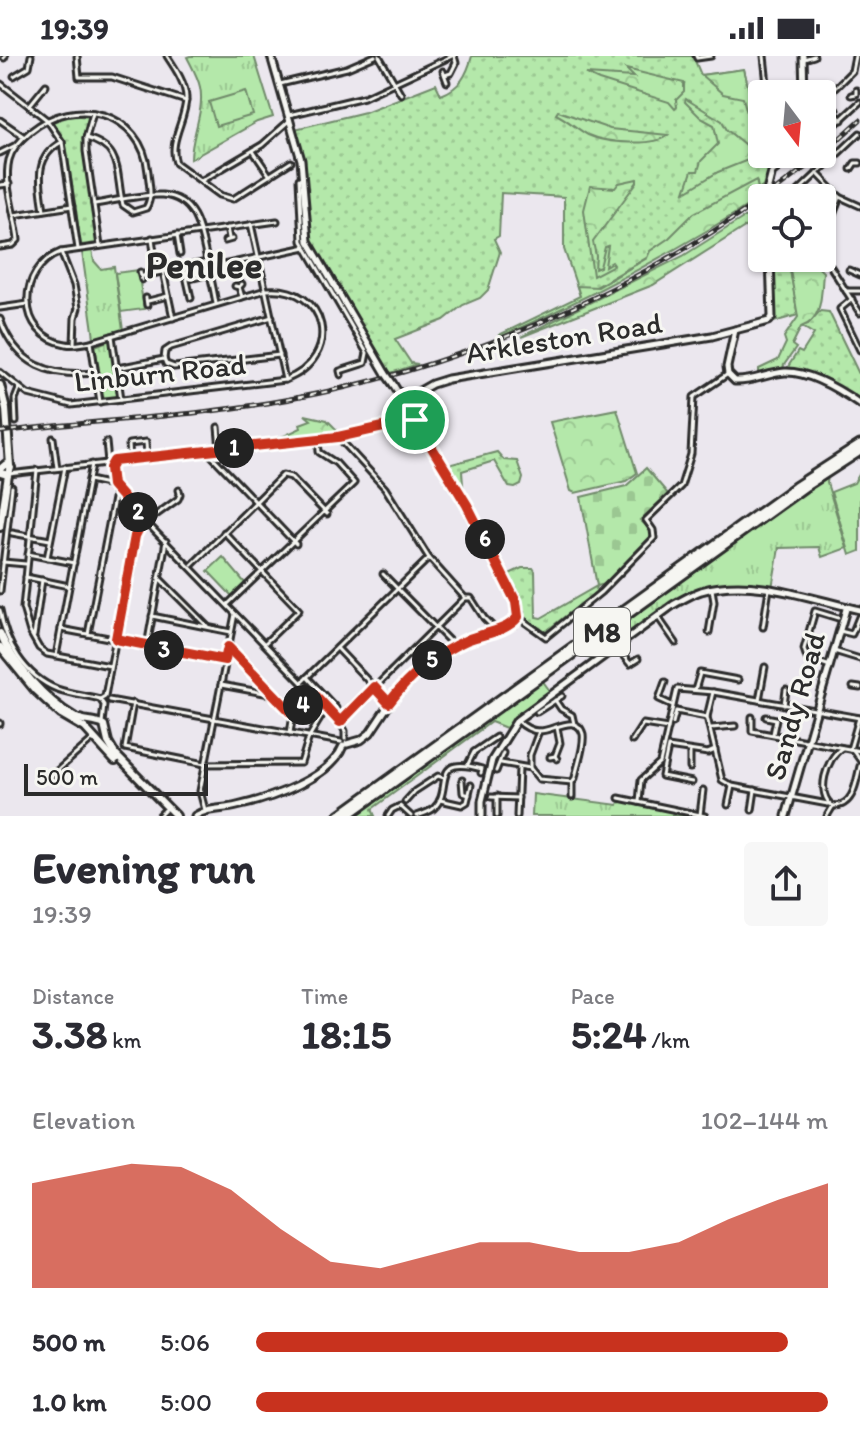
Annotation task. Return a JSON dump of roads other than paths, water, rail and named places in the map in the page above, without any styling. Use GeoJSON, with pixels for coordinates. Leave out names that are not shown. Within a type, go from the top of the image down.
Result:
{"type":"FeatureCollection","features":[{"type":"Feature","properties":{"kind":"highway","name":"M8"},"geometry":{"type":"LineString","coordinates":[[336,816],[795,487],[860,448]]}},
{"type":"Feature","properties":{"kind":"highway","name":"M8"},"geometry":{"type":"LineString","coordinates":[[348,816],[860,448]]}},
{"type":"Feature","properties":{"kind":"main road"},"geometry":{"type":"LineString","coordinates":[[0,385],[8,423],[0,527]]}},
{"type":"Feature","properties":{"kind":"main road"},"geometry":{"type":"LineString","coordinates":[[0,395],[7,444],[0,497]]}},
{"type":"Feature","properties":{"kind":"main road"},"geometry":{"type":"LineString","coordinates":[[0,633],[14,657],[47,695],[75,717],[98,723],[106,732],[115,754],[168,815]]}},
{"type":"Feature","properties":{"kind":"main road"},"geometry":{"type":"LineString","coordinates":[[0,647],[35,690],[93,737],[168,815]]}},
{"type":"Feature","properties":{"kind":"main road"},"geometry":{"type":"LineString","coordinates":[[93,737],[90,727],[98,723]]}},
{"type":"Feature","properties":{"kind":"main road"},"geometry":{"type":"LineString","coordinates":[[93,737],[103,738],[106,732]]}},
{"type":"Feature","properties":{"kind":"street"},"geometry":{"type":"LineString","coordinates":[[14,77],[29,67],[31,56]]}},
{"type":"Feature","properties":{"kind":"street"},"geometry":{"type":"LineString","coordinates":[[77,56],[79,77],[112,77],[186,101]]}},
{"type":"Feature","properties":{"kind":"street"},"geometry":{"type":"LineString","coordinates":[[167,56],[176,70],[186,101],[174,148],[176,163],[220,195],[233,199],[291,162]]}},
{"type":"Feature","properties":{"kind":"street"},"geometry":{"type":"LineString","coordinates":[[271,56],[303,177],[308,246],[367,353],[365,363],[340,371],[341,375]]}},
{"type":"Feature","properties":{"kind":"street"},"geometry":{"type":"LineString","coordinates":[[279,84],[347,68],[377,56],[401,94]]}},
{"type":"Feature","properties":{"kind":"street"},"geometry":{"type":"LineString","coordinates":[[201,181],[253,151],[289,118],[352,101],[453,56],[456,63],[451,73],[444,73],[447,82]]}},
{"type":"Feature","properties":{"kind":"street"},"geometry":{"type":"LineString","coordinates":[[696,57],[711,56]]}},
{"type":"Feature","properties":{"kind":"street"},"geometry":{"type":"LineString","coordinates":[[764,56],[767,80]]}},
{"type":"Feature","properties":{"kind":"street"},"geometry":{"type":"LineString","coordinates":[[804,80],[804,57],[814,56]]}},
{"type":"Feature","properties":{"kind":"street"},"geometry":{"type":"LineString","coordinates":[[836,87],[858,64],[855,56]]}},
{"type":"Feature","properties":{"kind":"street"},"geometry":{"type":"LineString","coordinates":[[1,84],[47,120],[62,142],[78,249]]}},
{"type":"Feature","properties":{"kind":"street"},"geometry":{"type":"LineString","coordinates":[[29,106],[46,85]]}},
{"type":"Feature","properties":{"kind":"street"},"geometry":{"type":"LineString","coordinates":[[836,125],[860,100],[854,93]]}},
{"type":"Feature","properties":{"kind":"street"},"geometry":{"type":"LineString","coordinates":[[0,153],[16,145],[47,120],[73,113],[93,113],[122,123],[139,140],[147,162],[151,196],[146,208],[136,212],[127,208],[122,200],[113,155],[102,144],[86,138]]}},
{"type":"Feature","properties":{"kind":"street"},"geometry":{"type":"LineString","coordinates":[[93,113],[86,138],[100,246]]}},
{"type":"Feature","properties":{"kind":"street"},"geometry":{"type":"LineString","coordinates":[[836,115],[842,120]]}},
{"type":"Feature","properties":{"kind":"street"},"geometry":{"type":"LineString","coordinates":[[0,120],[24,137]]}},
{"type":"Feature","properties":{"kind":"street"},"geometry":{"type":"LineString","coordinates":[[805,184],[860,133]]}},
{"type":"Feature","properties":{"kind":"street"},"geometry":{"type":"LineString","coordinates":[[44,210],[40,165],[49,150],[62,142]]}},
{"type":"Feature","properties":{"kind":"street"},"geometry":{"type":"LineString","coordinates":[[0,247],[13,245],[18,240],[9,184],[9,161],[16,145]]}},
{"type":"Feature","properties":{"kind":"street"},"geometry":{"type":"LineString","coordinates":[[253,151],[270,176]]}},
{"type":"Feature","properties":{"kind":"street"},"geometry":{"type":"LineString","coordinates":[[851,169],[855,163],[860,163]]}},
{"type":"Feature","properties":{"kind":"street"},"geometry":{"type":"LineString","coordinates":[[817,173],[840,197],[860,206]]}},
{"type":"Feature","properties":{"kind":"street"},"geometry":{"type":"LineString","coordinates":[[0,185],[9,184]]}},
{"type":"Feature","properties":{"kind":"street"},"geometry":{"type":"LineString","coordinates":[[94,204],[151,196],[167,196],[182,202],[195,216],[201,231],[216,304]]}},
{"type":"Feature","properties":{"kind":"street"},"geometry":{"type":"LineString","coordinates":[[840,197],[825,235],[822,253],[860,313]]}},
{"type":"Feature","properties":{"kind":"street"},"geometry":{"type":"LineString","coordinates":[[14,215],[72,206]]}},
{"type":"Feature","properties":{"kind":"street"},"geometry":{"type":"LineString","coordinates":[[251,224],[259,257],[266,290],[272,317],[285,380],[300,374],[315,361],[321,348],[321,323],[317,313],[302,297],[285,290],[266,290],[74,345],[57,342],[43,333],[33,320],[27,291],[34,273],[44,261],[61,252],[152,238],[251,224],[277,221]]}},
{"type":"Feature","properties":{"kind":"street"},"geometry":{"type":"LineString","coordinates":[[227,228],[229,239]]}},
{"type":"Feature","properties":{"kind":"street"},"geometry":{"type":"LineString","coordinates":[[177,235],[180,254]]}},
{"type":"Feature","properties":{"kind":"street"},"geometry":{"type":"LineString","coordinates":[[152,238],[155,260]]}},
{"type":"Feature","properties":{"kind":"street"},"geometry":{"type":"LineString","coordinates":[[209,268],[308,246]]}},
{"type":"Feature","properties":{"kind":"street"},"geometry":{"type":"LineString","coordinates":[[308,246],[473,516],[516,602],[518,617],[546,637],[601,592],[654,538],[646,520],[681,486],[691,454],[693,400],[702,389],[728,374]]}},
{"type":"Feature","properties":{"kind":"street"},"geometry":{"type":"LineString","coordinates":[[61,252],[74,285],[78,308],[74,345]]}},
{"type":"Feature","properties":{"kind":"street"},"geometry":{"type":"LineString","coordinates":[[142,276],[207,262]]}},
{"type":"Feature","properties":{"kind":"street"},"geometry":{"type":"LineString","coordinates":[[184,267],[191,298]]}},
{"type":"Feature","properties":{"kind":"street"},"geometry":{"type":"LineString","coordinates":[[849,270],[860,275]]}},
{"type":"Feature","properties":{"kind":"street"},"geometry":{"type":"LineString","coordinates":[[163,271],[173,318]]}},
{"type":"Feature","properties":{"kind":"street","name":"Arkleston Road"},"geometry":{"type":"LineString","coordinates":[[404,400],[448,379],[735,330],[772,319],[770,272]]}},
{"type":"Feature","properties":{"kind":"street"},"geometry":{"type":"LineString","coordinates":[[188,279],[210,274]]}},
{"type":"Feature","properties":{"kind":"street"},"geometry":{"type":"LineString","coordinates":[[239,286],[242,297]]}},
{"type":"Feature","properties":{"kind":"street"},"geometry":{"type":"LineString","coordinates":[[846,291],[860,291]]}},
{"type":"Feature","properties":{"kind":"street"},"geometry":{"type":"LineString","coordinates":[[147,301],[168,296]]}},
{"type":"Feature","properties":{"kind":"street"},"geometry":{"type":"LineString","coordinates":[[852,299],[842,304],[840,309],[860,350]]}},
{"type":"Feature","properties":{"kind":"street"},"geometry":{"type":"LineString","coordinates":[[0,308],[28,304]]}},
{"type":"Feature","properties":{"kind":"street"},"geometry":{"type":"LineString","coordinates":[[272,317],[171,347],[165,351],[164,359],[166,364],[174,367],[280,355]]}},
{"type":"Feature","properties":{"kind":"street"},"geometry":{"type":"LineString","coordinates":[[0,319],[16,349],[41,367],[61,374],[96,373]]}},
{"type":"Feature","properties":{"kind":"street"},"geometry":{"type":"LineString","coordinates":[[735,330],[727,367],[728,374],[735,381],[785,372],[798,373],[829,385],[860,404]]}},
{"type":"Feature","properties":{"kind":"street"},"geometry":{"type":"LineString","coordinates":[[112,336],[121,400]]}},
{"type":"Feature","properties":{"kind":"street"},"geometry":{"type":"LineString","coordinates":[[91,342],[100,402]]}},
{"type":"Feature","properties":{"kind":"street"},"geometry":{"type":"LineString","coordinates":[[117,368],[164,359]]}},
{"type":"Feature","properties":{"kind":"street","name":"Linburn Road"},"geometry":{"type":"LineString","coordinates":[[0,372],[19,389],[56,403],[121,400],[285,380]]}},
{"type":"Feature","properties":{"kind":"street"},"geometry":{"type":"LineString","coordinates":[[16,422],[15,399],[19,389]]}},
{"type":"Feature","properties":{"kind":"street"},"geometry":{"type":"LineString","coordinates":[[4,469],[22,471],[107,464],[338,437],[415,420]]}},
{"type":"Feature","properties":{"kind":"street"},"geometry":{"type":"LineString","coordinates":[[218,427],[220,450]]}},
{"type":"Feature","properties":{"kind":"street"},"geometry":{"type":"LineString","coordinates":[[338,437],[385,488],[429,558],[465,598]]}},
{"type":"Feature","properties":{"kind":"street"},"geometry":{"type":"LineString","coordinates":[[53,438],[57,468]]}},
{"type":"Feature","properties":{"kind":"street"},"geometry":{"type":"LineString","coordinates":[[228,604],[354,483],[336,463],[319,452],[318,439]]}},
{"type":"Feature","properties":{"kind":"street"},"geometry":{"type":"LineString","coordinates":[[106,442],[107,464],[114,487],[143,522],[149,523],[340,722],[344,743],[338,758],[330,766],[283,791],[242,805],[205,810],[196,816]]}},
{"type":"Feature","properties":{"kind":"street"},"geometry":{"type":"LineString","coordinates":[[130,460],[129,444],[137,443],[146,442],[147,458]]}},
{"type":"Feature","properties":{"kind":"street"},"geometry":{"type":"LineString","coordinates":[[207,451],[294,543]]}},
{"type":"Feature","properties":{"kind":"street"},"geometry":{"type":"LineString","coordinates":[[56,656],[92,464]]}},
{"type":"Feature","properties":{"kind":"street"},"geometry":{"type":"LineString","coordinates":[[47,558],[65,467]]}},
{"type":"Feature","properties":{"kind":"street"},"geometry":{"type":"LineString","coordinates":[[37,470],[23,608],[34,638],[47,654],[110,666]]}},
{"type":"Feature","properties":{"kind":"street"},"geometry":{"type":"LineString","coordinates":[[191,566],[283,475],[287,475],[326,513]]}},
{"type":"Feature","properties":{"kind":"street"},"geometry":{"type":"LineString","coordinates":[[89,480],[114,487]]}},
{"type":"Feature","properties":{"kind":"street"},"geometry":{"type":"LineString","coordinates":[[0,591],[12,487]]}},
{"type":"Feature","properties":{"kind":"street"},"geometry":{"type":"LineString","coordinates":[[88,634],[114,487]]}},
{"type":"Feature","properties":{"kind":"street"},"geometry":{"type":"LineString","coordinates":[[149,523],[179,497],[179,490]]}},
{"type":"Feature","properties":{"kind":"street"},"geometry":{"type":"LineString","coordinates":[[100,699],[105,696],[135,536],[143,522]]}},
{"type":"Feature","properties":{"kind":"street"},"geometry":{"type":"LineString","coordinates":[[224,532],[299,610],[265,643]]}},
{"type":"Feature","properties":{"kind":"street"},"geometry":{"type":"LineString","coordinates":[[12,533],[50,540]]}},
{"type":"Feature","properties":{"kind":"street"},"geometry":{"type":"LineString","coordinates":[[147,646],[166,541]]}},
{"type":"Feature","properties":{"kind":"street"},"geometry":{"type":"LineString","coordinates":[[28,554],[74,563]]}},
{"type":"Feature","properties":{"kind":"street"},"geometry":{"type":"LineString","coordinates":[[302,681],[429,558]]}},
{"type":"Feature","properties":{"kind":"street"},"geometry":{"type":"LineString","coordinates":[[3,562],[26,564]]}},
{"type":"Feature","properties":{"kind":"street"},"geometry":{"type":"LineString","coordinates":[[383,574],[454,646]]}},
{"type":"Feature","properties":{"kind":"street"},"geometry":{"type":"LineString","coordinates":[[25,577],[69,586]]}},
{"type":"Feature","properties":{"kind":"street"},"geometry":{"type":"LineString","coordinates":[[159,578],[207,626]]}},
{"type":"Feature","properties":{"kind":"street"},"geometry":{"type":"LineString","coordinates":[[34,638],[42,580]]}},
{"type":"Feature","properties":{"kind":"street"},"geometry":{"type":"LineString","coordinates":[[474,816],[482,816],[482,801],[492,760],[517,720],[658,616],[698,592],[743,587],[769,589],[859,613],[852,634],[840,631]]}},
{"type":"Feature","properties":{"kind":"street"},"geometry":{"type":"LineString","coordinates":[[709,632],[714,602],[712,589]]}},
{"type":"Feature","properties":{"kind":"street"},"geometry":{"type":"LineString","coordinates":[[763,627],[769,589]]}},
{"type":"Feature","properties":{"kind":"street"},"geometry":{"type":"LineString","coordinates":[[340,722],[465,598],[471,598],[497,631]]}},
{"type":"Feature","properties":{"kind":"street","name":"Sandy Road"},"geometry":{"type":"LineString","coordinates":[[786,816],[846,609]]}},
{"type":"Feature","properties":{"kind":"street"},"geometry":{"type":"LineString","coordinates":[[0,610],[8,640],[24,664],[52,686],[100,699],[104,705]]}},
{"type":"Feature","properties":{"kind":"street"},"geometry":{"type":"LineString","coordinates":[[830,666],[807,658],[804,649],[815,611],[838,618]]}},
{"type":"Feature","properties":{"kind":"street"},"geometry":{"type":"LineString","coordinates":[[205,810],[200,791],[235,612]]}},
{"type":"Feature","properties":{"kind":"street"},"geometry":{"type":"LineString","coordinates":[[151,616],[231,632]]}},
{"type":"Feature","properties":{"kind":"street"},"geometry":{"type":"LineString","coordinates":[[658,616],[676,643]]}},
{"type":"Feature","properties":{"kind":"street"},"geometry":{"type":"LineString","coordinates":[[105,696],[109,700],[309,737],[344,743],[361,740],[370,733],[389,703],[418,670],[454,646],[510,626],[518,617]]}},
{"type":"Feature","properties":{"kind":"street"},"geometry":{"type":"LineString","coordinates":[[61,629],[225,660]]}},
{"type":"Feature","properties":{"kind":"street"},"geometry":{"type":"LineString","coordinates":[[228,647],[293,714]]}},
{"type":"Feature","properties":{"kind":"street"},"geometry":{"type":"LineString","coordinates":[[616,647],[630,664],[638,659]]}},
{"type":"Feature","properties":{"kind":"street"},"geometry":{"type":"LineString","coordinates":[[337,648],[389,703]]}},
{"type":"Feature","properties":{"kind":"street"},"geometry":{"type":"LineString","coordinates":[[834,651],[860,659]]}},
{"type":"Feature","properties":{"kind":"street"},"geometry":{"type":"LineString","coordinates":[[759,700],[765,667]]}},
{"type":"Feature","properties":{"kind":"street"},"geometry":{"type":"LineString","coordinates":[[695,690],[700,673],[738,680]]}},
{"type":"Feature","properties":{"kind":"street"},"geometry":{"type":"LineString","coordinates":[[307,677],[336,708]]}},
{"type":"Feature","properties":{"kind":"street"},"geometry":{"type":"LineString","coordinates":[[665,682],[659,699],[672,705]]}},
{"type":"Feature","properties":{"kind":"street"},"geometry":{"type":"LineString","coordinates":[[221,685],[275,695]]}},
{"type":"Feature","properties":{"kind":"street"},"geometry":{"type":"LineString","coordinates":[[853,687],[860,688]]}},
{"type":"Feature","properties":{"kind":"street"},"geometry":{"type":"LineString","coordinates":[[639,802],[641,780],[660,763],[677,689],[713,692],[859,718],[851,749],[860,763],[858,782],[847,802],[841,806],[831,805],[732,786],[722,780],[707,717],[713,692]]}},
{"type":"Feature","properties":{"kind":"street"},"geometry":{"type":"LineString","coordinates":[[784,705],[786,690]]}},
{"type":"Feature","properties":{"kind":"street"},"geometry":{"type":"LineString","coordinates":[[290,733],[293,714],[314,694]]}},
{"type":"Feature","properties":{"kind":"street"},"geometry":{"type":"LineString","coordinates":[[537,712],[562,696]]}},
{"type":"Feature","properties":{"kind":"street"},"geometry":{"type":"LineString","coordinates":[[98,723],[109,700]]}},
{"type":"Feature","properties":{"kind":"street"},"geometry":{"type":"LineString","coordinates":[[555,700],[561,709],[572,715],[574,724]]}},
{"type":"Feature","properties":{"kind":"street"},"geometry":{"type":"LineString","coordinates":[[133,703],[125,748],[205,764],[301,763],[309,737],[326,708]]}},
{"type":"Feature","properties":{"kind":"street"},"geometry":{"type":"LineString","coordinates":[[673,723],[676,711],[707,717]]}},
{"type":"Feature","properties":{"kind":"street"},"geometry":{"type":"LineString","coordinates":[[752,717],[752,731],[860,751]]}},
{"type":"Feature","properties":{"kind":"street"},"geometry":{"type":"LineString","coordinates":[[766,717],[776,719],[773,734]]}},
{"type":"Feature","properties":{"kind":"street"},"geometry":{"type":"LineString","coordinates":[[517,720],[525,727],[539,731],[560,724],[574,724],[580,728],[583,737],[572,782],[572,797]]}},
{"type":"Feature","properties":{"kind":"street"},"geometry":{"type":"LineString","coordinates":[[632,741],[643,724],[668,728]]}},
{"type":"Feature","properties":{"kind":"street"},"geometry":{"type":"LineString","coordinates":[[711,728],[735,726]]}},
{"type":"Feature","properties":{"kind":"street"},"geometry":{"type":"LineString","coordinates":[[554,757],[560,743],[557,727]]}},
{"type":"Feature","properties":{"kind":"street"},"geometry":{"type":"LineString","coordinates":[[539,731],[530,755],[530,768],[539,779],[572,782]]}},
{"type":"Feature","properties":{"kind":"street"},"geometry":{"type":"LineString","coordinates":[[50,777],[93,737]]}},
{"type":"Feature","properties":{"kind":"street"},"geometry":{"type":"LineString","coordinates":[[468,764],[474,752],[496,737]]}},
{"type":"Feature","properties":{"kind":"street"},"geometry":{"type":"LineString","coordinates":[[692,782],[662,776],[668,747],[708,753],[715,750]]}},
{"type":"Feature","properties":{"kind":"street"},"geometry":{"type":"LineString","coordinates":[[827,816],[831,805],[823,790],[833,756],[844,748]]}},
{"type":"Feature","properties":{"kind":"street"},"geometry":{"type":"LineString","coordinates":[[690,751],[690,768]]}},
{"type":"Feature","properties":{"kind":"street"},"geometry":{"type":"LineString","coordinates":[[496,771],[503,753]]}},
{"type":"Feature","properties":{"kind":"street"},"geometry":{"type":"LineString","coordinates":[[501,763],[530,768]]}},
{"type":"Feature","properties":{"kind":"street"},"geometry":{"type":"LineString","coordinates":[[417,816],[434,808],[440,800],[444,778],[455,766],[468,764],[482,769],[481,773]]}},
{"type":"Feature","properties":{"kind":"street"},"geometry":{"type":"LineString","coordinates":[[517,816],[519,768]]}},
{"type":"Feature","properties":{"kind":"street"},"geometry":{"type":"LineString","coordinates":[[405,802],[430,779],[438,776],[444,778]]}},
{"type":"Feature","properties":{"kind":"street"},"geometry":{"type":"LineString","coordinates":[[462,780],[463,793],[469,795]]}},
{"type":"Feature","properties":{"kind":"street"},"geometry":{"type":"LineString","coordinates":[[440,800],[462,805],[471,785]]}},
{"type":"Feature","properties":{"kind":"street"},"geometry":{"type":"LineString","coordinates":[[728,805],[732,786]]}},
{"type":"Feature","properties":{"kind":"street"},"geometry":{"type":"LineString","coordinates":[[619,798],[703,816],[703,790]]}},
{"type":"Feature","properties":{"kind":"street"},"geometry":{"type":"LineString","coordinates":[[752,810],[755,790]]}},
{"type":"Feature","properties":{"kind":"street"},"geometry":{"type":"LineString","coordinates":[[497,796],[497,816]]}},
{"type":"Feature","properties":{"kind":"street"},"geometry":{"type":"LineString","coordinates":[[491,797],[518,798]]}},
{"type":"Feature","properties":{"kind":"street"},"geometry":{"type":"LineString","coordinates":[[388,816],[400,806],[411,816]]}},
{"type":"Feature","properties":{"kind":"railway"},"geometry":{"type":"LineString","coordinates":[[783,184],[860,120]]}},
{"type":"Feature","properties":{"kind":"railway"},"geometry":{"type":"LineString","coordinates":[[0,432],[254,405],[352,386],[414,369],[476,348],[595,297],[653,267],[748,208]]}},
{"type":"Feature","properties":{"kind":"district","name":"Penilee"},"geometry":{"type":"Point","coordinates":[204,265]}}]}
